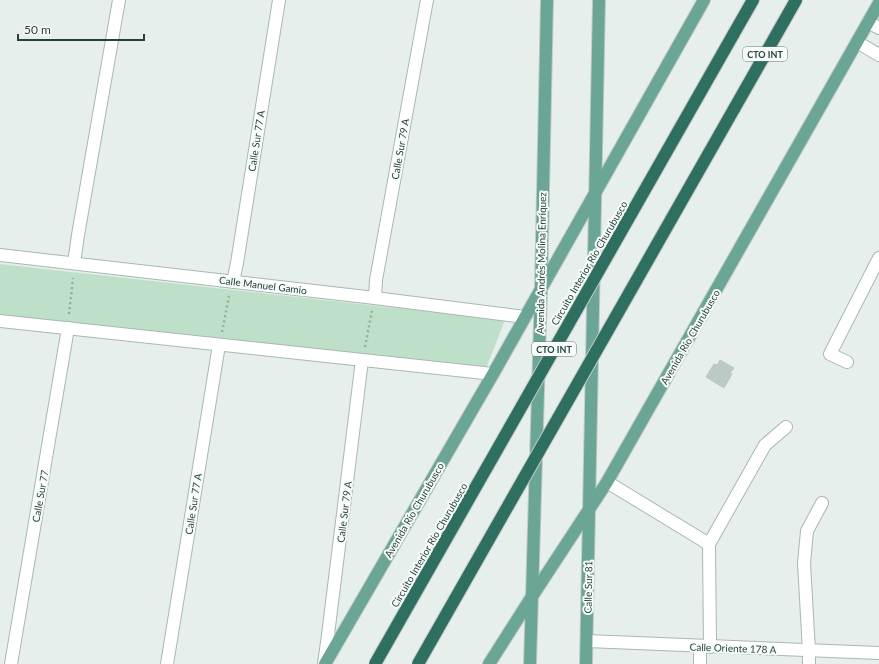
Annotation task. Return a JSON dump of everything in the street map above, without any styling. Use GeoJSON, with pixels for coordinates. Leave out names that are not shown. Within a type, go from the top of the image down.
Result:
{"type":"FeatureCollection","features":[{"type":"Feature","properties":{"kind":"highway","name":"Circuito Interior Río Churubusco"},"geometry":{"type":"LineString","coordinates":[[375,664],[753,0]]}},
{"type":"Feature","properties":{"kind":"highway","name":"CTO INT"},"geometry":{"type":"LineString","coordinates":[[418,664],[796,0]]}},
{"type":"Feature","properties":{"kind":"main road","name":"Avenida Andrés Molina Enríquez"},"geometry":{"type":"LineString","coordinates":[[532,598],[541,288],[547,0]]}},
{"type":"Feature","properties":{"kind":"main road"},"geometry":{"type":"LineString","coordinates":[[589,509],[599,0]]}},
{"type":"Feature","properties":{"kind":"main road","name":"Avenida Río Churubusco"},"geometry":{"type":"LineString","coordinates":[[324,664],[493,374],[704,0]]}},
{"type":"Feature","properties":{"kind":"main road","name":"Avenida Río Churubusco"},"geometry":{"type":"LineString","coordinates":[[490,664],[607,482],[856,42],[874,25],[879,3]]}},
{"type":"Feature","properties":{"kind":"main road","name":"Calle Sur 81"},"geometry":{"type":"LineString","coordinates":[[586,664],[589,509]]}},
{"type":"Feature","properties":{"kind":"main road"},"geometry":{"type":"LineString","coordinates":[[530,664],[532,598]]}},
{"type":"Feature","properties":{"kind":"street"},"geometry":{"type":"LineString","coordinates":[[74,263],[119,0]]}},
{"type":"Feature","properties":{"kind":"street","name":"Calle Sur 77 A"},"geometry":{"type":"LineString","coordinates":[[233,282],[279,0]]}},
{"type":"Feature","properties":{"kind":"street","name":"Calle Sur 79 A"},"geometry":{"type":"LineString","coordinates":[[375,298],[376,280],[427,0]]}},
{"type":"Feature","properties":{"kind":"street"},"geometry":{"type":"LineString","coordinates":[[856,42],[879,55]]}},
{"type":"Feature","properties":{"kind":"street","name":"Calle Manuel Gamio"},"geometry":{"type":"LineString","coordinates":[[0,254],[525,317]]}},
{"type":"Feature","properties":{"kind":"street"},"geometry":{"type":"LineString","coordinates":[[847,362],[830,354],[879,258]]}},
{"type":"Feature","properties":{"kind":"street"},"geometry":{"type":"LineString","coordinates":[[0,321],[493,374]]}},
{"type":"Feature","properties":{"kind":"street","name":"Calle Sur 77"},"geometry":{"type":"LineString","coordinates":[[11,664],[68,328]]}},
{"type":"Feature","properties":{"kind":"street","name":"Calle Sur 77 A"},"geometry":{"type":"LineString","coordinates":[[167,664],[219,345]]}},
{"type":"Feature","properties":{"kind":"street","name":"Calle Sur 79 A"},"geometry":{"type":"LineString","coordinates":[[324,664],[362,360]]}},
{"type":"Feature","properties":{"kind":"street"},"geometry":{"type":"LineString","coordinates":[[700,664],[705,647],[709,544],[765,445],[786,426]]}},
{"type":"Feature","properties":{"kind":"street"},"geometry":{"type":"LineString","coordinates":[[607,482],[709,544]]}},
{"type":"Feature","properties":{"kind":"street"},"geometry":{"type":"LineString","coordinates":[[809,664],[804,563],[807,531],[822,504]]}},
{"type":"Feature","properties":{"kind":"street","name":"Calle Oriente 178 A"},"geometry":{"type":"LineString","coordinates":[[587,641],[879,653]]}},
{"type":"Feature","properties":{"kind":"path"},"geometry":{"type":"LineString","coordinates":[[68,328],[74,263]]}},
{"type":"Feature","properties":{"kind":"path"},"geometry":{"type":"LineString","coordinates":[[219,345],[233,282]]}},
{"type":"Feature","properties":{"kind":"path"},"geometry":{"type":"LineString","coordinates":[[362,360],[375,298]]}},
{"type":"Feature","properties":{"kind":"green space"},"geometry":{"type":"Polygon","coordinates":[[[0,264],[505,320],[485,371],[0,315],[0,264]]]}},
{"type":"Feature","properties":{"kind":"building"},"geometry":{"type":"Polygon","coordinates":[[[720,360],[734,368],[730,373],[732,374],[724,388],[706,377],[714,364],[717,365],[720,360]]]}}]}
